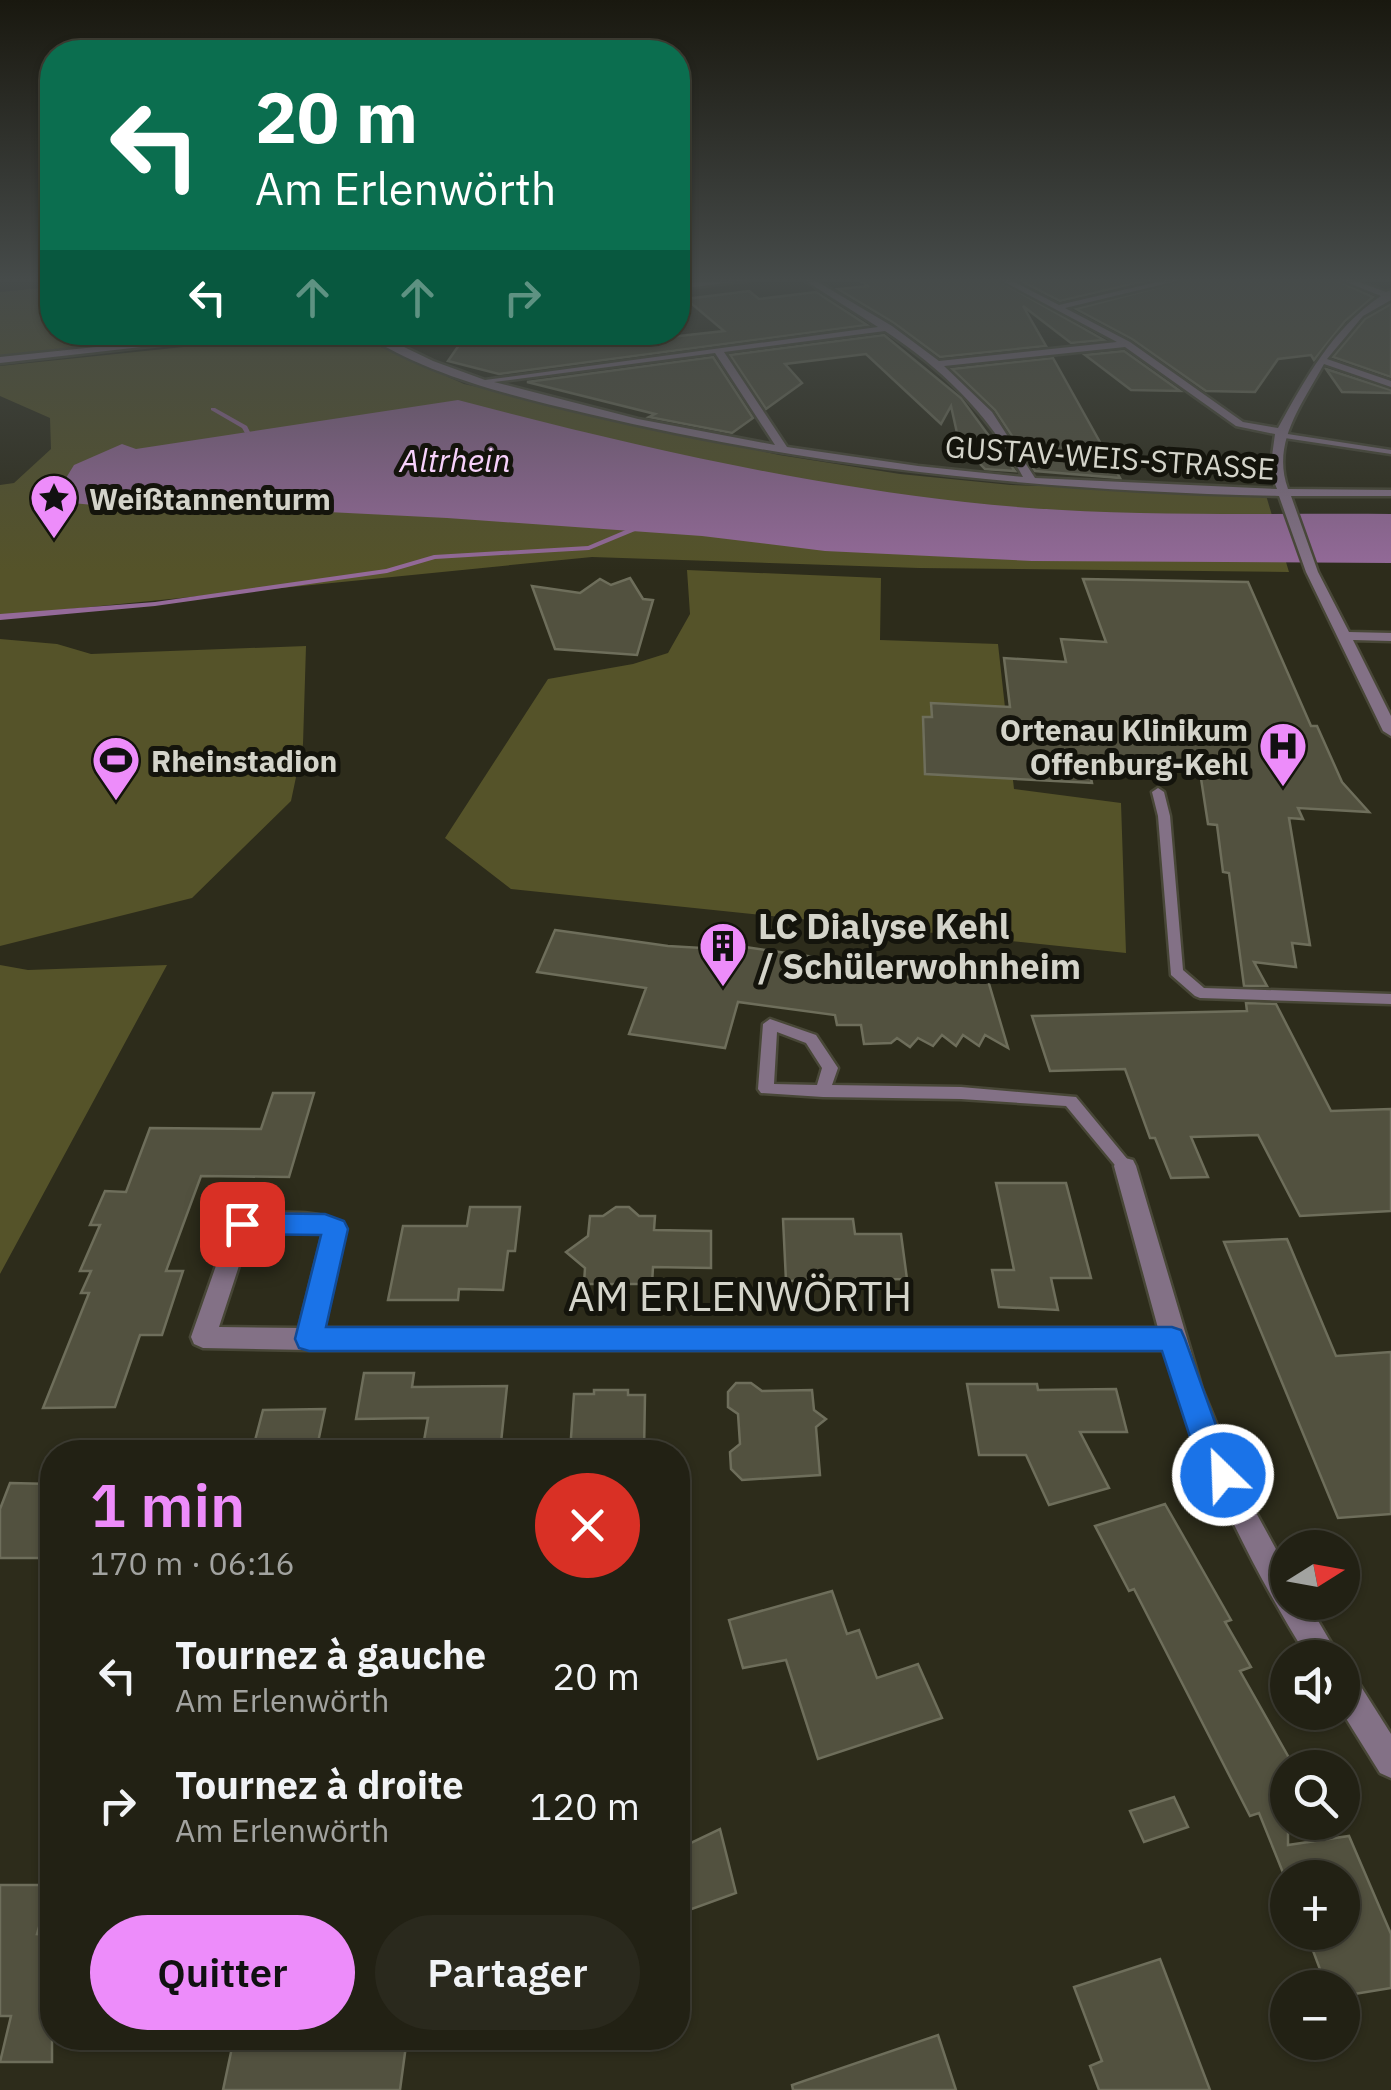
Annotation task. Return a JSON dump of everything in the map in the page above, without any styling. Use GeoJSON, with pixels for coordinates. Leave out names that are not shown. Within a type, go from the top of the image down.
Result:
{"type":"FeatureCollection","features":[{"type":"Feature","properties":{"kind":"street","name":"GUSTAV-WEIS-STRASSE"},"geometry":{"type":"LineString","coordinates":[[463,376],[614,417],[785,452],[1032,482],[1285,498],[1391,492]]}},
{"type":"Feature","properties":{"kind":"street"},"geometry":{"type":"LineString","coordinates":[[482,382],[531,376]]}},
{"type":"Feature","properties":{"kind":"street"},"geometry":{"type":"LineString","coordinates":[[734,376],[785,452]]}},
{"type":"Feature","properties":{"kind":"street"},"geometry":{"type":"LineString","coordinates":[[953,376],[1010,437],[1032,482]]}},
{"type":"Feature","properties":{"kind":"street"},"geometry":{"type":"LineString","coordinates":[[1172,376],[1240,424],[1281,433]]}},
{"type":"Feature","properties":{"kind":"street"},"geometry":{"type":"LineString","coordinates":[[1312,376],[1281,433],[1276,471],[1309,566],[1391,731]]}},
{"type":"Feature","properties":{"kind":"street"},"geometry":{"type":"LineString","coordinates":[[1366,376],[1391,384]]}},
{"type":"Feature","properties":{"kind":"street"},"geometry":{"type":"LineString","coordinates":[[1344,636],[1391,638]]}},
{"type":"Feature","properties":{"kind":"street"},"geometry":{"type":"LineString","coordinates":[[1124,1166],[1172,1339],[1207,1443],[1270,1564]]}},
{"type":"Feature","properties":{"kind":"street","name":"AM ERLENWÖRTH"},"geometry":{"type":"LineString","coordinates":[[309,1339],[335,1229],[325,1224],[242,1224],[203,1337],[309,1339],[1172,1339]]}},
{"type":"Feature","properties":{"kind":"street"},"geometry":{"type":"LineString","coordinates":[[1360,1714],[1391,1762]]}},
{"type":"Feature","properties":{"kind":"lane"},"geometry":{"type":"LineString","coordinates":[[1281,433],[1391,452]]}},
{"type":"Feature","properties":{"kind":"lane"},"geometry":{"type":"LineString","coordinates":[[1158,792],[1164,816],[1176,972],[1200,994],[1391,999]]}},
{"type":"Feature","properties":{"kind":"lane"},"geometry":{"type":"LineString","coordinates":[[823,1091],[830,1068],[811,1040],[770,1024],[766,1089],[1070,1101],[1124,1166]]}},
{"type":"Feature","properties":{"kind":"shaded area"},"geometry":{"type":"Polygon","coordinates":[[[0,376],[445,376],[464,384],[779,455],[900,474],[1011,485],[1265,492],[1289,572],[919,568],[592,557],[0,616],[0,485],[14,483],[51,449],[50,418],[0,396],[0,376]]]}},
{"type":"Feature","properties":{"kind":"shaded area"},"geometry":{"type":"Polygon","coordinates":[[[687,570],[881,578],[880,640],[998,644],[1014,789],[1121,803],[1126,953],[511,889],[445,838],[548,679],[633,664],[668,653],[690,614],[687,570]]]}},
{"type":"Feature","properties":{"kind":"shaded area","name":"Rheinstadion"},"geometry":{"type":"Polygon","coordinates":[[[0,639],[57,644],[91,654],[306,646],[303,744],[291,801],[192,898],[0,946],[0,639]]]}},
{"type":"Feature","properties":{"kind":"shaded area"},"geometry":{"type":"Polygon","coordinates":[[[0,965],[28,970],[167,965],[0,1274],[0,965]]]}},
{"type":"Feature","properties":{"kind":"water","name":"Altrhein"},"geometry":{"type":"Polygon","coordinates":[[[458,400],[710,460],[837,484],[965,502],[1125,513],[1391,514],[1391,563],[1032,561],[825,551],[702,536],[447,518],[328,512],[191,514],[72,503],[61,498],[58,491],[74,465],[122,444],[136,449],[458,400]]]}},
{"type":"Feature","properties":{"kind":"building"},"geometry":{"type":"Polygon","coordinates":[[[575,376],[725,376],[753,418],[732,433],[649,417],[655,414],[527,382],[575,376]]]}},
{"type":"Feature","properties":{"kind":"building"},"geometry":{"type":"Polygon","coordinates":[[[744,376],[795,376],[802,383],[766,409],[744,376]]]}},
{"type":"Feature","properties":{"kind":"building"},"geometry":{"type":"Polygon","coordinates":[[[889,376],[934,376],[961,398],[1015,471],[985,469],[959,442],[951,406],[941,424],[889,376]]]}},
{"type":"Feature","properties":{"kind":"building"},"geometry":{"type":"Polygon","coordinates":[[[959,376],[1063,376],[1120,478],[1035,471],[995,410],[959,376]]]}},
{"type":"Feature","properties":{"kind":"building"},"geometry":{"type":"Polygon","coordinates":[[[1112,376],[1158,376],[1180,391],[1131,390],[1112,376]]]}},
{"type":"Feature","properties":{"kind":"building"},"geometry":{"type":"Polygon","coordinates":[[[1184,376],[1266,376],[1255,392],[1206,391],[1184,376]]]}},
{"type":"Feature","properties":{"kind":"building"},"geometry":{"type":"Polygon","coordinates":[[[1331,376],[1346,376],[1391,390],[1391,393],[1342,392],[1331,376]]]}},
{"type":"Feature","properties":{"kind":"building"},"geometry":{"type":"Polygon","coordinates":[[[630,578],[643,599],[653,600],[637,655],[555,649],[532,586],[580,593],[600,579],[611,585],[630,578]]]}},
{"type":"Feature","properties":{"kind":"building","name":"Ortenau Klinikum Offenburg-Kehl"},"geometry":{"type":"Polygon","coordinates":[[[1083,579],[1248,582],[1311,726],[1317,726],[1342,782],[1369,812],[1298,808],[1303,819],[1289,818],[1310,945],[1292,943],[1296,967],[1254,962],[1267,986],[1244,986],[1229,873],[1223,872],[1217,825],[1208,824],[1200,772],[1088,765],[1092,783],[925,774],[923,717],[932,717],[931,703],[1010,707],[1004,658],[1066,662],[1061,639],[1106,642],[1083,579]]]}},
{"type":"Feature","properties":{"kind":"building"},"geometry":{"type":"Polygon","coordinates":[[[555,930],[668,946],[702,948],[704,941],[814,957],[862,981],[871,973],[884,981],[892,973],[903,980],[915,972],[928,981],[937,972],[947,978],[987,977],[1008,1048],[985,1035],[979,1046],[963,1035],[956,1046],[942,1035],[933,1046],[918,1038],[910,1047],[897,1038],[891,1043],[864,1044],[861,1025],[837,1025],[835,1015],[738,1002],[725,1048],[629,1034],[646,988],[537,972],[555,930]]]}},
{"type":"Feature","properties":{"kind":"building"},"geometry":{"type":"Polygon","coordinates":[[[1246,1003],[1276,1004],[1331,1111],[1391,1109],[1391,1211],[1300,1216],[1258,1135],[1191,1137],[1208,1177],[1171,1178],[1155,1138],[1150,1138],[1125,1069],[1050,1071],[1032,1016],[1247,1011],[1246,1003]]]}},
{"type":"Feature","properties":{"kind":"building"},"geometry":{"type":"Polygon","coordinates":[[[273,1093],[314,1093],[289,1177],[201,1176],[166,1271],[183,1271],[162,1335],[140,1335],[115,1407],[43,1408],[89,1293],[81,1293],[91,1271],[80,1271],[100,1225],[90,1225],[105,1191],[126,1192],[150,1128],[261,1129],[273,1093]]]}},
{"type":"Feature","properties":{"kind":"building"},"geometry":{"type":"Polygon","coordinates":[[[996,1183],[1066,1183],[1091,1278],[1051,1278],[1058,1310],[999,1307],[992,1270],[1014,1270],[996,1183]]]}},
{"type":"Feature","properties":{"kind":"building"},"geometry":{"type":"Polygon","coordinates":[[[470,1207],[520,1207],[515,1251],[508,1251],[503,1290],[459,1289],[458,1300],[388,1300],[403,1226],[467,1226],[470,1207]]]}},
{"type":"Feature","properties":{"kind":"building"},"geometry":{"type":"Polygon","coordinates":[[[616,1207],[629,1207],[639,1216],[655,1216],[654,1230],[711,1231],[711,1268],[653,1267],[652,1284],[584,1284],[585,1268],[566,1252],[588,1236],[590,1216],[603,1216],[616,1207]]]}},
{"type":"Feature","properties":{"kind":"building"},"geometry":{"type":"Polygon","coordinates":[[[783,1219],[853,1219],[855,1234],[901,1234],[907,1279],[786,1281],[783,1219]]]}},
{"type":"Feature","properties":{"kind":"building"},"geometry":{"type":"Polygon","coordinates":[[[1287,1239],[1336,1356],[1391,1352],[1391,1514],[1338,1518],[1224,1242],[1287,1239]]]}},
{"type":"Feature","properties":{"kind":"building"},"geometry":{"type":"Polygon","coordinates":[[[364,1373],[414,1373],[412,1387],[507,1386],[501,1440],[424,1440],[428,1418],[356,1419],[364,1373]]]}},
{"type":"Feature","properties":{"kind":"building"},"geometry":{"type":"Polygon","coordinates":[[[736,1383],[751,1383],[762,1391],[812,1390],[814,1410],[826,1419],[816,1427],[820,1475],[742,1480],[731,1469],[730,1452],[740,1444],[738,1414],[728,1407],[728,1392],[736,1383]]]}},
{"type":"Feature","properties":{"kind":"building"},"geometry":{"type":"Polygon","coordinates":[[[967,1384],[1037,1384],[1038,1390],[1116,1389],[1127,1432],[1080,1432],[1109,1488],[1049,1505],[1026,1455],[979,1455],[967,1384]]]}},
{"type":"Feature","properties":{"kind":"building"},"geometry":{"type":"Polygon","coordinates":[[[594,1390],[628,1390],[628,1395],[645,1395],[644,1440],[571,1440],[574,1394],[594,1394],[594,1390]]]}},
{"type":"Feature","properties":{"kind":"building"},"geometry":{"type":"Polygon","coordinates":[[[325,1409],[319,1440],[255,1440],[263,1410],[325,1409]]]}},
{"type":"Feature","properties":{"kind":"building"},"geometry":{"type":"Polygon","coordinates":[[[10,1483],[40,1484],[40,1558],[0,1558],[0,1509],[10,1483]]]}},
{"type":"Feature","properties":{"kind":"building"},"geometry":{"type":"Polygon","coordinates":[[[1165,1504],[1231,1620],[1225,1622],[1251,1667],[1240,1671],[1285,1750],[1270,1750],[1270,1840],[1288,1840],[1288,1845],[1351,1840],[1359,1860],[1278,1860],[1259,1813],[1250,1816],[1134,1589],[1129,1591],[1095,1526],[1165,1504]]]}},
{"type":"Feature","properties":{"kind":"building"},"geometry":{"type":"Polygon","coordinates":[[[832,1591],[847,1634],[859,1630],[877,1678],[918,1664],[942,1718],[818,1759],[786,1660],[743,1668],[729,1620],[832,1591]]]}},
{"type":"Feature","properties":{"kind":"building"},"geometry":{"type":"Polygon","coordinates":[[[1174,1797],[1188,1827],[1144,1842],[1130,1811],[1174,1797]]]}},
{"type":"Feature","properties":{"kind":"building"},"geometry":{"type":"Polygon","coordinates":[[[720,1829],[736,1893],[690,1910],[690,1843],[720,1829]]]}},
{"type":"Feature","properties":{"kind":"building"},"geometry":{"type":"Polygon","coordinates":[[[1360,1862],[1391,1934],[1391,1988],[1360,1993],[1360,1970],[1320,1970],[1313,1950],[1360,1950],[1360,1862]]]}},
{"type":"Feature","properties":{"kind":"building"},"geometry":{"type":"Polygon","coordinates":[[[0,1885],[40,1885],[40,2050],[52,2050],[52,2062],[0,2062],[11,2016],[0,2016],[0,1885]]]}},
{"type":"Feature","properties":{"kind":"building"},"geometry":{"type":"Polygon","coordinates":[[[1160,1959],[1210,2090],[1099,2090],[1090,2066],[1102,2061],[1074,1987],[1160,1959]]]}},
{"type":"Feature","properties":{"kind":"building"},"geometry":{"type":"Polygon","coordinates":[[[938,2035],[956,2090],[793,2090],[792,2085],[938,2035]]]}},
{"type":"Feature","properties":{"kind":"building"},"geometry":{"type":"Polygon","coordinates":[[[231,2050],[405,2050],[400,2090],[223,2090],[231,2050]]]}},
{"type":"Feature","properties":{"kind":"waterway"},"geometry":{"type":"LineString","coordinates":[[213,409],[245,427],[247,432]]}},
{"type":"Feature","properties":{"kind":"waterway"},"geometry":{"type":"LineString","coordinates":[[0,617],[155,604],[387,571],[434,557],[589,548],[631,531]]}},
{"type":"Feature","properties":{"kind":"place","name":"Weißtannenturm"},"geometry":{"type":"Point","coordinates":[54,540]}},
{"type":"Feature","properties":{"kind":"place","name":"Ortenau Klinikum Offenburg-Kehl"},"geometry":{"type":"Point","coordinates":[1283,788]}},
{"type":"Feature","properties":{"kind":"place","name":"Rheinstadion"},"geometry":{"type":"Point","coordinates":[116,802]}},
{"type":"Feature","properties":{"kind":"place","name":"LC Dialyse Kehl / Schülerwohnheim"},"geometry":{"type":"Point","coordinates":[723,988]}},
{"type":"Feature","properties":{"kind":"route"},"geometry":{"type":"LineString","coordinates":[[242,1224],[325,1224],[335,1229],[309,1339],[1172,1339],[1207,1443],[1223,1475]]}}]}
